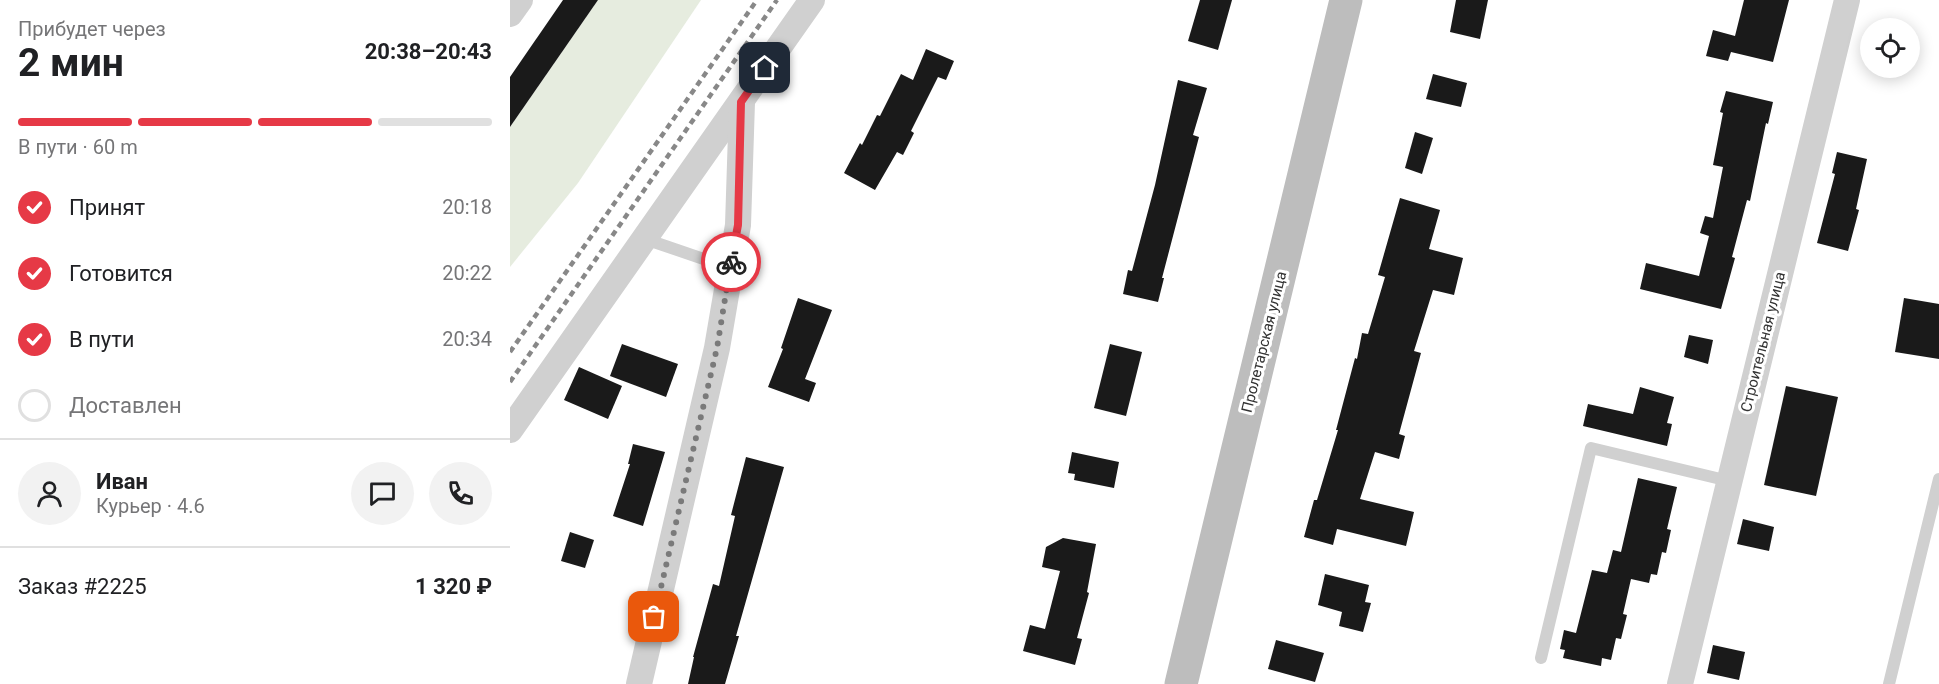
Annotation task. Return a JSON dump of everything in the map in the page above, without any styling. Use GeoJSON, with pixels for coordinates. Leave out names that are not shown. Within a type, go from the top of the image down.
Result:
{"type":"FeatureCollection","features":[{"type":"Feature","properties":{"kind":"street"},"geometry":{"type":"LineString","coordinates":[[510,14],[520,0]]}},
{"type":"Feature","properties":{"kind":"street"},"geometry":{"type":"LineString","coordinates":[[510,430],[812,0]]}},
{"type":"Feature","properties":{"kind":"street","name":"Пролетарская улица"},"geometry":{"type":"LineString","coordinates":[[1181,684],[1346,0]]}},
{"type":"Feature","properties":{"kind":"street","name":"Строительная улица"},"geometry":{"type":"LineString","coordinates":[[1680,684],[1846,0]]}},
{"type":"Feature","properties":{"kind":"street"},"geometry":{"type":"LineString","coordinates":[[639,684],[717,348],[738,225],[741,102]]}},
{"type":"Feature","properties":{"kind":"lane"},"geometry":{"type":"LineString","coordinates":[[645,239],[730,268]]}},
{"type":"Feature","properties":{"kind":"lane"},"geometry":{"type":"LineString","coordinates":[[1541,658],[1591,448],[1729,481]]}},
{"type":"Feature","properties":{"kind":"lane"},"geometry":{"type":"LineString","coordinates":[[1888,684],[1939,479]]}},
{"type":"Feature","properties":{"kind":"shaded area"},"geometry":{"type":"Polygon","coordinates":[[[598,0],[701,0],[578,183],[510,267],[510,127],[598,0]]]}},
{"type":"Feature","properties":{"kind":"building"},"geometry":{"type":"Polygon","coordinates":[[[563,0],[598,0],[510,127],[510,77],[563,0]]]}},
{"type":"Feature","properties":{"kind":"building"},"geometry":{"type":"Polygon","coordinates":[[[1200,0],[1232,0],[1218,50],[1188,41],[1200,0]]]}},
{"type":"Feature","properties":{"kind":"building"},"geometry":{"type":"Polygon","coordinates":[[[1456,0],[1488,0],[1480,39],[1450,32],[1456,0]]]}},
{"type":"Feature","properties":{"kind":"building"},"geometry":{"type":"Polygon","coordinates":[[[1744,0],[1789,0],[1773,62],[1731,52],[1728,61],[1706,56],[1713,30],[1735,36],[1744,0]]]}},
{"type":"Feature","properties":{"kind":"building"},"geometry":{"type":"Polygon","coordinates":[[[926,49],[954,61],[946,80],[938,77],[911,131],[914,133],[903,155],[897,152],[875,190],[844,173],[877,115],[880,116],[901,74],[913,80],[926,49]]]}},
{"type":"Feature","properties":{"kind":"building"},"geometry":{"type":"Polygon","coordinates":[[[1433,74],[1467,83],[1461,107],[1426,99],[1433,74]]]}},
{"type":"Feature","properties":{"kind":"building"},"geometry":{"type":"Polygon","coordinates":[[[1178,80],[1207,88],[1193,135],[1199,137],[1162,278],[1164,278],[1158,302],[1123,294],[1128,270],[1132,271],[1155,185],[1178,80]]]}},
{"type":"Feature","properties":{"kind":"building"},"geometry":{"type":"Polygon","coordinates":[[[1726,91],[1773,102],[1768,124],[1766,123],[1750,201],[1747,200],[1732,257],[1735,258],[1721,309],[1640,289],[1646,263],[1699,276],[1709,236],[1700,233],[1705,216],[1713,218],[1723,167],[1713,165],[1723,113],[1720,112],[1726,91]]]}},
{"type":"Feature","properties":{"kind":"building"},"geometry":{"type":"Polygon","coordinates":[[[1415,132],[1433,138],[1422,174],[1405,168],[1415,132]]]}},
{"type":"Feature","properties":{"kind":"building"},"geometry":{"type":"Polygon","coordinates":[[[1837,152],[1867,159],[1856,209],[1859,210],[1848,251],[1817,243],[1835,174],[1832,173],[1837,152]]]}},
{"type":"Feature","properties":{"kind":"building"},"geometry":{"type":"Polygon","coordinates":[[[1400,198],[1440,210],[1429,249],[1463,258],[1454,295],[1433,290],[1414,351],[1421,353],[1399,434],[1405,436],[1399,459],[1375,452],[1360,499],[1414,512],[1406,546],[1337,529],[1333,545],[1304,537],[1338,430],[1336,430],[1355,358],[1357,359],[1362,333],[1368,334],[1385,277],[1378,275],[1400,198]]]}},
{"type":"Feature","properties":{"kind":"building"},"geometry":{"type":"Polygon","coordinates":[[[798,298],[832,310],[805,379],[816,383],[809,402],[768,387],[783,349],[781,348],[798,298]]]}},
{"type":"Feature","properties":{"kind":"building"},"geometry":{"type":"Polygon","coordinates":[[[1904,298],[1939,304],[1939,359],[1895,352],[1904,298]]]}},
{"type":"Feature","properties":{"kind":"building"},"geometry":{"type":"Polygon","coordinates":[[[1689,335],[1713,340],[1708,364],[1684,357],[1689,335]]]}},
{"type":"Feature","properties":{"kind":"building"},"geometry":{"type":"Polygon","coordinates":[[[622,344],[678,364],[666,397],[610,376],[622,344]]]}},
{"type":"Feature","properties":{"kind":"building"},"geometry":{"type":"Polygon","coordinates":[[[1110,344],[1142,352],[1126,416],[1094,408],[1110,344]]]}},
{"type":"Feature","properties":{"kind":"building"},"geometry":{"type":"Polygon","coordinates":[[[579,367],[622,386],[608,419],[564,400],[579,367]]]}},
{"type":"Feature","properties":{"kind":"building"},"geometry":{"type":"Polygon","coordinates":[[[1786,386],[1838,397],[1816,496],[1764,485],[1786,386]]]}},
{"type":"Feature","properties":{"kind":"building"},"geometry":{"type":"Polygon","coordinates":[[[1640,387],[1674,397],[1667,423],[1672,424],[1667,446],[1583,426],[1588,404],[1633,414],[1640,387]]]}},
{"type":"Feature","properties":{"kind":"building"},"geometry":{"type":"Polygon","coordinates":[[[633,444],[665,452],[643,526],[613,516],[630,464],[628,464],[633,444]]]}},
{"type":"Feature","properties":{"kind":"building"},"geometry":{"type":"Polygon","coordinates":[[[1072,452],[1119,462],[1114,488],[1074,480],[1075,474],[1068,473],[1072,452]]]}},
{"type":"Feature","properties":{"kind":"building"},"geometry":{"type":"Polygon","coordinates":[[[746,457],[784,467],[736,636],[739,636],[725,684],[688,684],[713,584],[719,586],[735,516],[731,515],[746,457]]]}},
{"type":"Feature","properties":{"kind":"building"},"geometry":{"type":"Polygon","coordinates":[[[1638,478],[1677,487],[1667,529],[1671,530],[1666,553],[1662,552],[1657,575],[1651,574],[1649,583],[1631,579],[1623,614],[1627,615],[1621,639],[1616,638],[1611,660],[1602,658],[1601,666],[1563,658],[1565,650],[1560,649],[1564,630],[1576,633],[1592,570],[1607,573],[1613,550],[1621,552],[1638,478]]]}},
{"type":"Feature","properties":{"kind":"building"},"geometry":{"type":"Polygon","coordinates":[[[1743,519],[1774,527],[1769,551],[1737,544],[1743,519]]]}},
{"type":"Feature","properties":{"kind":"building"},"geometry":{"type":"Polygon","coordinates":[[[570,532],[594,540],[585,568],[561,561],[570,532]]]}},
{"type":"Feature","properties":{"kind":"building"},"geometry":{"type":"Polygon","coordinates":[[[1063,538],[1096,544],[1087,592],[1089,593],[1077,638],[1082,639],[1075,665],[1023,651],[1030,625],[1045,629],[1060,571],[1042,567],[1046,547],[1063,538]]]}},
{"type":"Feature","properties":{"kind":"building"},"geometry":{"type":"Polygon","coordinates":[[[1325,574],[1369,585],[1365,602],[1371,603],[1363,632],[1339,626],[1342,612],[1318,605],[1325,574]]]}},
{"type":"Feature","properties":{"kind":"building"},"geometry":{"type":"Polygon","coordinates":[[[1276,640],[1324,653],[1315,682],[1268,669],[1276,640]]]}},
{"type":"Feature","properties":{"kind":"building"},"geometry":{"type":"Polygon","coordinates":[[[1713,645],[1745,652],[1739,680],[1707,673],[1713,645]]]}},
{"type":"Feature","properties":{"kind":"railway"},"geometry":{"type":"LineString","coordinates":[[510,352],[757,0]]}},
{"type":"Feature","properties":{"kind":"railway"},"geometry":{"type":"LineString","coordinates":[[510,382],[777,0]]}},
{"type":"Feature","properties":{"kind":"way so far"},"geometry":{"type":"LineString","coordinates":[[654,617],[717,348],[731,262]]}},
{"type":"Feature","properties":{"kind":"route"},"geometry":{"type":"LineString","coordinates":[[731,262],[738,225],[741,102],[765,68]]}}]}
